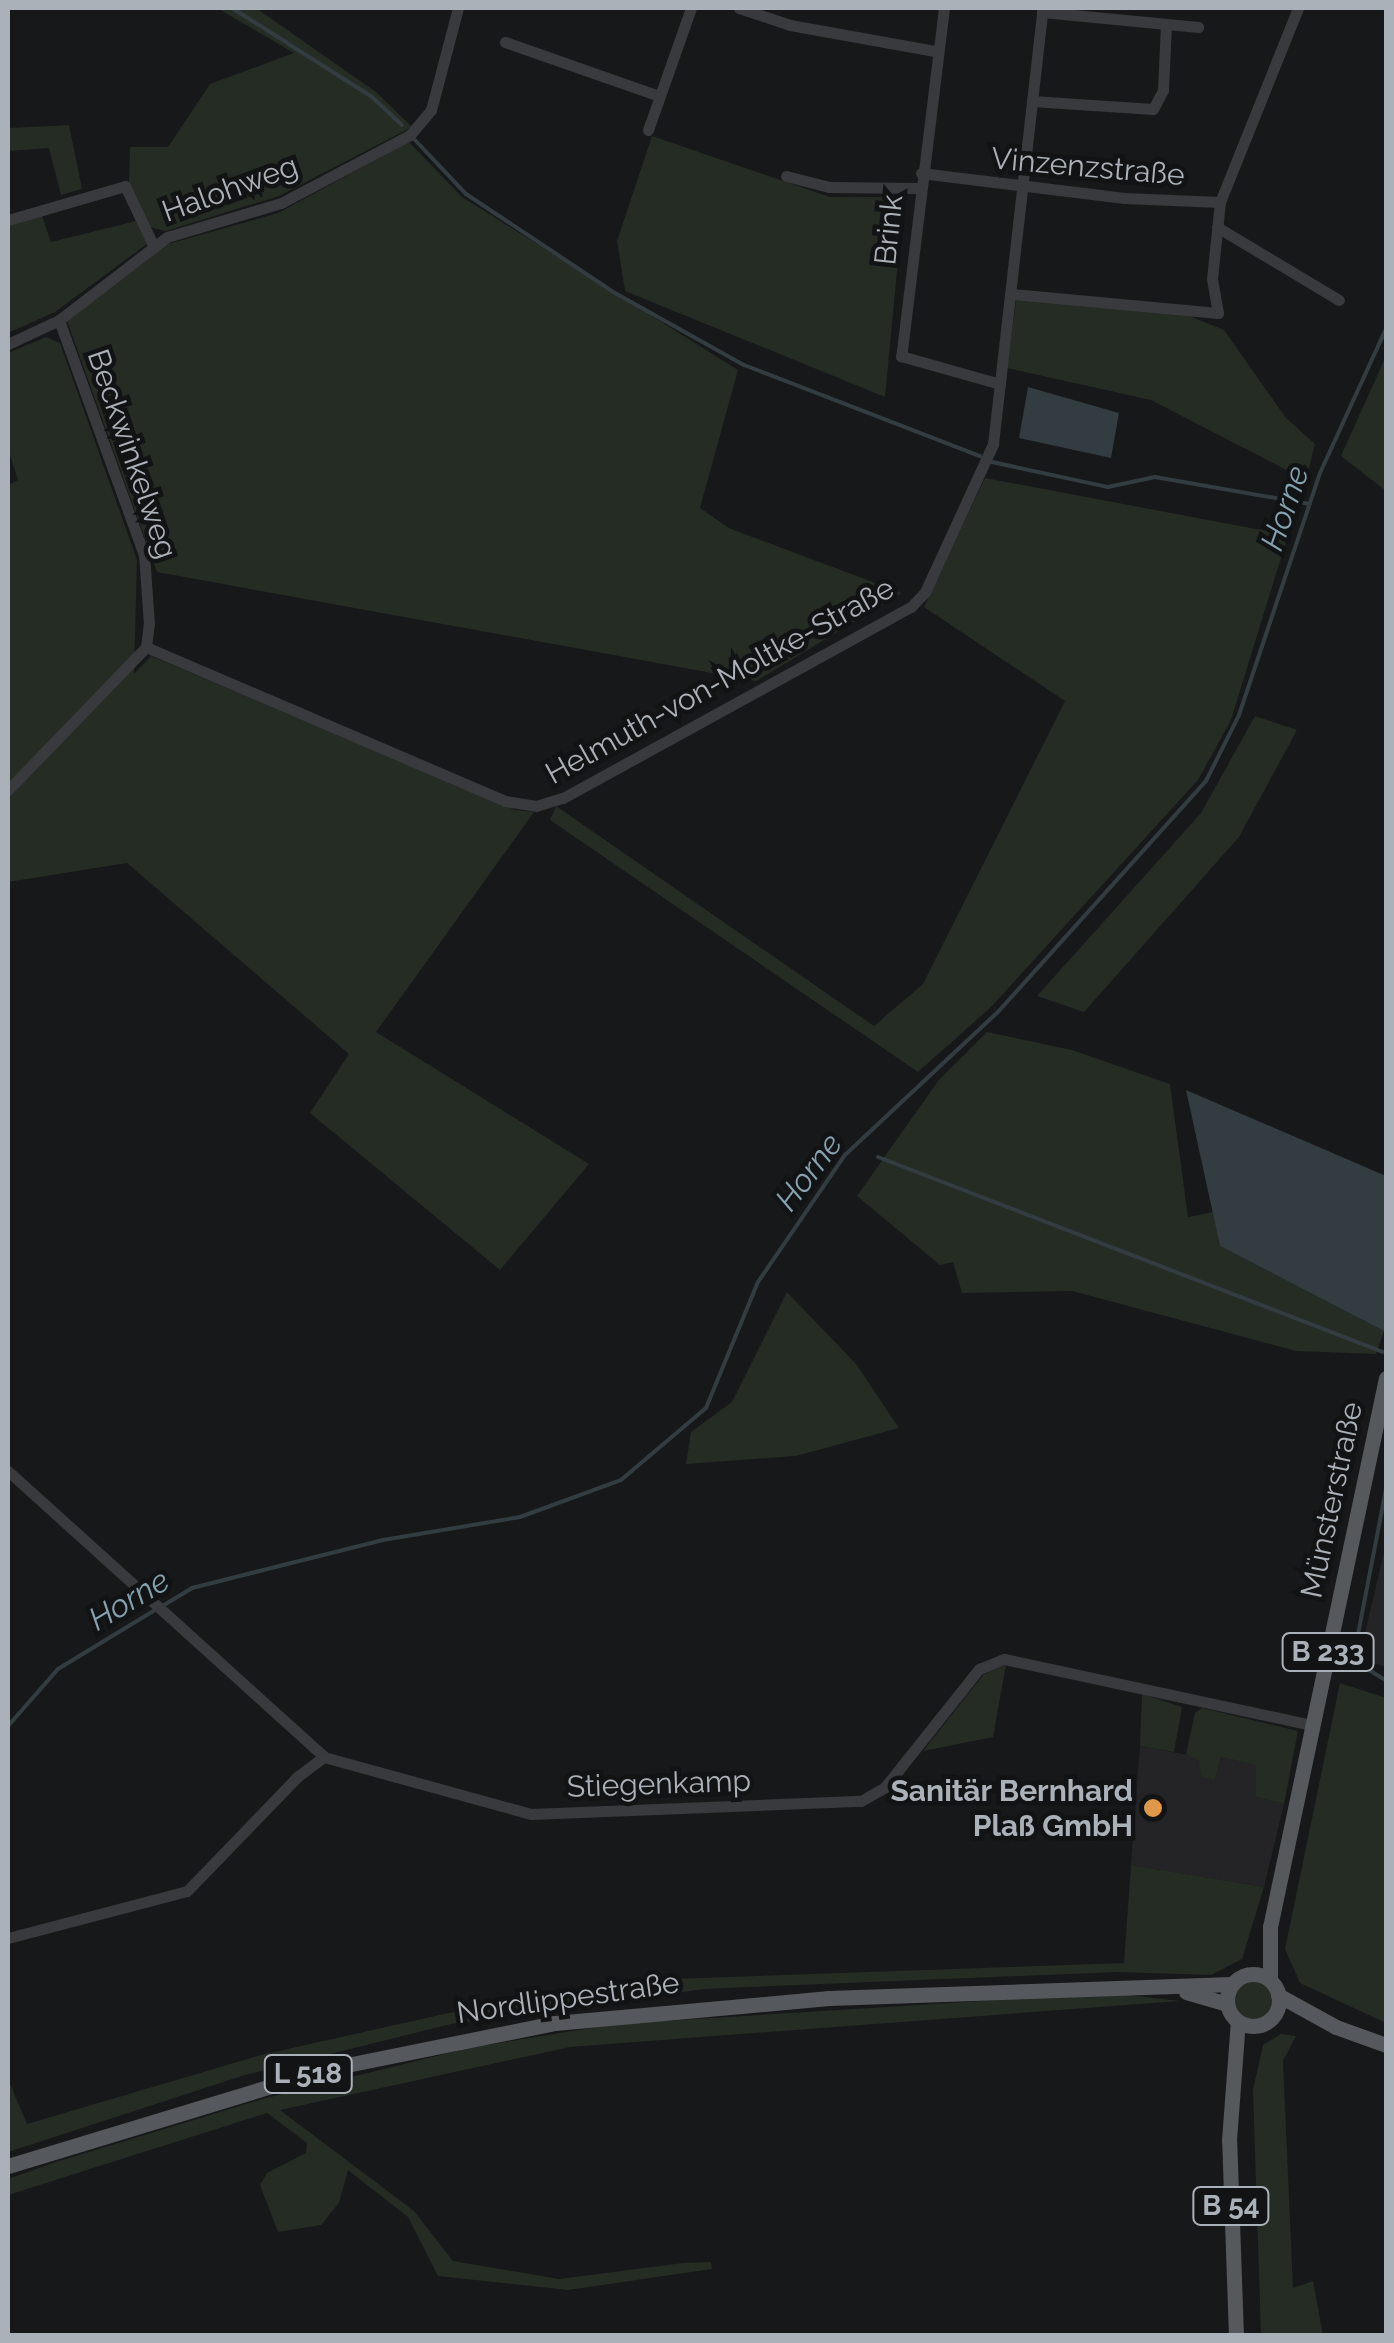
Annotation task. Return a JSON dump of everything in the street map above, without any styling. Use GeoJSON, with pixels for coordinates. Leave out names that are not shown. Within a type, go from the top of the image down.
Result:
{"type":"FeatureCollection","features":[{"type":"Feature","properties":{"kind":"main road","name":"Münsterstraße"},"geometry":{"type":"LineString","coordinates":[[1270,1980],[1270,1928],[1386,1378]]}},
{"type":"Feature","properties":{"kind":"main road","name":"Münsterstraße"},"geometry":{"type":"LineString","coordinates":[[1248,1974],[1270,1928]]}},
{"type":"Feature","properties":{"kind":"main road"},"geometry":{"type":"LineString","coordinates":[[1336,2027],[1238,2021],[1228,2004],[1232,1984],[1248,1974],[1270,1980],[1278,1994],[1336,2027],[1386,2045]]}},
{"type":"Feature","properties":{"kind":"main road","name":"Nordlippestraße"},"geometry":{"type":"LineString","coordinates":[[1152,1984],[1228,2004]]}},
{"type":"Feature","properties":{"kind":"main road","name":"Nordlippestraße"},"geometry":{"type":"LineString","coordinates":[[8,2166],[327,2069],[555,2023],[809,1999],[1232,1984]]}},
{"type":"Feature","properties":{"kind":"main road"},"geometry":{"type":"LineString","coordinates":[[1265,2022],[1278,1994]]}},
{"type":"Feature","properties":{"kind":"main road","name":"B 54"},"geometry":{"type":"LineString","coordinates":[[1236,2336],[1229,2140],[1237,2077],[1238,2021]]}},
{"type":"Feature","properties":{"kind":"main road","name":"B 54"},"geometry":{"type":"LineString","coordinates":[[1237,2077],[1265,2022]]}},
{"type":"Feature","properties":{"kind":"street","name":"Halohweg"},"geometry":{"type":"LineString","coordinates":[[8,344],[60,320],[153,245],[281,204],[419,128],[438,93],[458,8]]}},
{"type":"Feature","properties":{"kind":"street"},"geometry":{"type":"LineString","coordinates":[[648,130],[691,8]]}},
{"type":"Feature","properties":{"kind":"street"},"geometry":{"type":"LineString","coordinates":[[739,8],[790,24],[936,51]]}},
{"type":"Feature","properties":{"kind":"street","name":"Brink"},"geometry":{"type":"LineString","coordinates":[[944,8],[901,356],[1000,384]]}},
{"type":"Feature","properties":{"kind":"street","name":"Vinzenzstraße"},"geometry":{"type":"LineString","coordinates":[[921,173],[1024,188],[1220,202],[1298,8]]}},
{"type":"Feature","properties":{"kind":"street"},"geometry":{"type":"LineString","coordinates":[[1042,10],[1198,27]]}},
{"type":"Feature","properties":{"kind":"street","name":"Helmuth-von-Moltke-Straße"},"geometry":{"type":"LineString","coordinates":[[146,646],[505,802],[547,804],[910,607],[926,592],[992,444],[1013,294],[1042,10]]}},
{"type":"Feature","properties":{"kind":"street"},"geometry":{"type":"LineString","coordinates":[[1032,101],[1153,108],[1163,90],[1166,25]]}},
{"type":"Feature","properties":{"kind":"street"},"geometry":{"type":"LineString","coordinates":[[505,42],[659,96]]}},
{"type":"Feature","properties":{"kind":"street"},"geometry":{"type":"LineString","coordinates":[[786,176],[829,187],[919,188]]}},
{"type":"Feature","properties":{"kind":"street"},"geometry":{"type":"LineString","coordinates":[[8,220],[126,186],[153,245]]}},
{"type":"Feature","properties":{"kind":"street"},"geometry":{"type":"LineString","coordinates":[[1013,294],[1218,313],[1212,280],[1220,202]]}},
{"type":"Feature","properties":{"kind":"street"},"geometry":{"type":"LineString","coordinates":[[1217,228],[1339,300]]}},
{"type":"Feature","properties":{"kind":"street","name":"Beckwinkelweg"},"geometry":{"type":"LineString","coordinates":[[60,320],[144,555],[146,646]]}},
{"type":"Feature","properties":{"kind":"street"},"geometry":{"type":"LineString","coordinates":[[8,790],[146,646]]}},
{"type":"Feature","properties":{"kind":"street"},"geometry":{"type":"LineString","coordinates":[[8,1471],[324,1757],[296,1776],[187,1891],[8,1938]]}},
{"type":"Feature","properties":{"kind":"street","name":"Stiegenkamp"},"geometry":{"type":"LineString","coordinates":[[324,1757],[531,1814],[861,1801],[885,1786],[979,1669],[1004,1660],[1312,1725]]}},
{"type":"Feature","properties":{"kind":"shaded area"},"geometry":{"type":"Polygon","coordinates":[[[217,8],[256,8],[376,92],[412,127],[279,196],[166,231],[150,227],[129,183],[130,147],[168,147],[210,84],[294,53],[217,8]]]}},
{"type":"Feature","properties":{"kind":"shaded area"},"geometry":{"type":"Polygon","coordinates":[[[69,125],[82,189],[61,195],[49,148],[8,151],[8,128],[69,125]]]}},
{"type":"Feature","properties":{"kind":"shaded area"},"geometry":{"type":"Polygon","coordinates":[[[652,136],[830,197],[904,197],[885,397],[625,291],[617,241],[652,136]]]}},
{"type":"Feature","properties":{"kind":"shaded area"},"geometry":{"type":"Polygon","coordinates":[[[409,142],[462,197],[738,370],[700,508],[729,528],[902,593],[756,681],[157,572],[66,318],[168,244],[278,213],[409,142]]]}},
{"type":"Feature","properties":{"kind":"shaded area"},"geometry":{"type":"Polygon","coordinates":[[[41,213],[51,242],[136,221],[147,244],[55,312],[8,333],[8,222],[41,213]]]}},
{"type":"Feature","properties":{"kind":"shaded area"},"geometry":{"type":"Polygon","coordinates":[[[1017,294],[1187,315],[1224,330],[1286,418],[1315,444],[1306,480],[1151,400],[1007,368],[1017,294]]]}},
{"type":"Feature","properties":{"kind":"shaded area"},"geometry":{"type":"Polygon","coordinates":[[[46,337],[60,343],[137,560],[134,674],[151,656],[515,810],[534,812],[376,1032],[589,1164],[500,1270],[310,1113],[349,1054],[127,863],[8,882],[8,485],[18,480],[8,449],[8,353],[46,337]]]}},
{"type":"Feature","properties":{"kind":"shaded area"},"geometry":{"type":"Polygon","coordinates":[[[1386,356],[1386,491],[1341,456],[1386,356]]]}},
{"type":"Feature","properties":{"kind":"shaded area"},"geometry":{"type":"Polygon","coordinates":[[[1028,387],[1119,413],[1111,458],[1019,438],[1028,387]]]}},
{"type":"Feature","properties":{"kind":"shaded area"},"geometry":{"type":"Polygon","coordinates":[[[985,478],[1288,535],[1231,720],[1198,780],[991,1007],[918,1072],[550,820],[556,806],[874,1026],[923,984],[1065,701],[924,607],[985,478]]]}},
{"type":"Feature","properties":{"kind":"shaded area"},"geometry":{"type":"Polygon","coordinates":[[[1255,716],[1297,730],[1239,837],[1084,1012],[1037,996],[1201,813],[1255,716]]]}},
{"type":"Feature","properties":{"kind":"shaded area"},"geometry":{"type":"Polygon","coordinates":[[[987,1032],[1072,1050],[1170,1084],[1188,1217],[1213,1212],[1220,1246],[1384,1331],[1376,1354],[1296,1351],[1072,1291],[962,1293],[953,1262],[940,1265],[857,1196],[938,1081],[987,1032]]]}},
{"type":"Feature","properties":{"kind":"shaded area"},"geometry":{"type":"Polygon","coordinates":[[[1186,1090],[1386,1176],[1384,1331],[1220,1246],[1186,1090]]]}},
{"type":"Feature","properties":{"kind":"shaded area"},"geometry":{"type":"Polygon","coordinates":[[[787,1292],[857,1365],[899,1428],[796,1456],[686,1464],[691,1432],[732,1402],[787,1292]]]}},
{"type":"Feature","properties":{"kind":"shaded area"},"geometry":{"type":"Polygon","coordinates":[[[1386,1543],[1386,1667],[1359,1659],[1386,1543]]]}},
{"type":"Feature","properties":{"kind":"shaded area"},"geometry":{"type":"Polygon","coordinates":[[[1006,1665],[993,1737],[923,1751],[984,1674],[1006,1665]]]}},
{"type":"Feature","properties":{"kind":"shaded area"},"geometry":{"type":"Polygon","coordinates":[[[1340,1683],[1386,1698],[1386,2023],[1300,1983],[1285,1949],[1340,1683]]]}},
{"type":"Feature","properties":{"kind":"shaded area"},"geometry":{"type":"Polygon","coordinates":[[[1142,1694],[1182,1707],[1174,1752],[1140,1746],[1142,1694]]]}},
{"type":"Feature","properties":{"kind":"shaded area"},"geometry":{"type":"Polygon","coordinates":[[[1202,1708],[1298,1731],[1284,1804],[1256,1797],[1256,1765],[1221,1757],[1215,1780],[1201,1777],[1199,1761],[1186,1754],[1195,1713],[1202,1708]]]}},
{"type":"Feature","properties":{"kind":"shaded area"},"geometry":{"type":"Polygon","coordinates":[[[1140,1746],[1194,1756],[1215,1780],[1221,1757],[1257,1765],[1256,1797],[1284,1804],[1264,1887],[1131,1865],[1140,1746]]]}},
{"type":"Feature","properties":{"kind":"shaded area"},"geometry":{"type":"Polygon","coordinates":[[[1131,1865],[1264,1887],[1242,1959],[1211,1975],[1117,1972],[704,1989],[451,2024],[245,2075],[8,2152],[8,2079],[27,2124],[261,2055],[444,2014],[643,1980],[1124,1963],[1131,1865]]]}},
{"type":"Feature","properties":{"kind":"shaded area"},"geometry":{"type":"Polygon","coordinates":[[[1253,1979],[1268,1985],[1274,2000],[1268,2015],[1253,2021],[1238,2015],[1232,2000],[1238,1985],[1253,1979]]]}},
{"type":"Feature","properties":{"kind":"shaded area"},"geometry":{"type":"Polygon","coordinates":[[[1111,1993],[1180,2001],[570,2047],[280,2110],[414,2211],[453,2261],[559,2279],[683,2263],[711,2262],[712,2269],[568,2290],[438,2276],[408,2217],[348,2170],[339,2203],[321,2225],[278,2232],[260,2185],[267,2173],[306,2153],[307,2143],[267,2113],[8,2195],[8,2179],[56,2162],[266,2098],[469,2048],[615,2024],[1111,1993]]]}},
{"type":"Feature","properties":{"kind":"shaded area"},"geometry":{"type":"Polygon","coordinates":[[[1281,2034],[1296,2036],[1283,2061],[1293,2288],[1313,2281],[1323,2335],[1261,2335],[1253,2090],[1263,2045],[1281,2034]]]}},
{"type":"Feature","properties":{"kind":"waterway"},"geometry":{"type":"LineString","coordinates":[[232,8],[372,97],[402,125]]}},
{"type":"Feature","properties":{"kind":"waterway"},"geometry":{"type":"LineString","coordinates":[[415,140],[466,194],[615,293],[744,365],[980,456]]}},
{"type":"Feature","properties":{"kind":"waterway","name":"Horne"},"geometry":{"type":"LineString","coordinates":[[164,1605],[192,1588],[383,1540],[520,1517],[621,1480],[706,1408],[758,1282],[845,1155],[997,1013],[1206,781],[1239,715],[1320,473],[1386,329]]}},
{"type":"Feature","properties":{"kind":"waterway"},"geometry":{"type":"LineString","coordinates":[[992,462],[1108,487],[1155,477],[1310,504]]}},
{"type":"Feature","properties":{"kind":"waterway"},"geometry":{"type":"LineString","coordinates":[[878,1157],[1383,1352]]}},
{"type":"Feature","properties":{"kind":"waterway"},"geometry":{"type":"LineString","coordinates":[[1386,1489],[1353,1660],[1386,1681]]}},
{"type":"Feature","properties":{"kind":"waterway","name":"Horne"},"geometry":{"type":"LineString","coordinates":[[8,1726],[58,1669],[155,1610]]}},
{"type":"Feature","properties":{"kind":"place","name":"Sanitär Bernhard Plaß GmbH"},"geometry":{"type":"Point","coordinates":[1153,1808]}}]}
